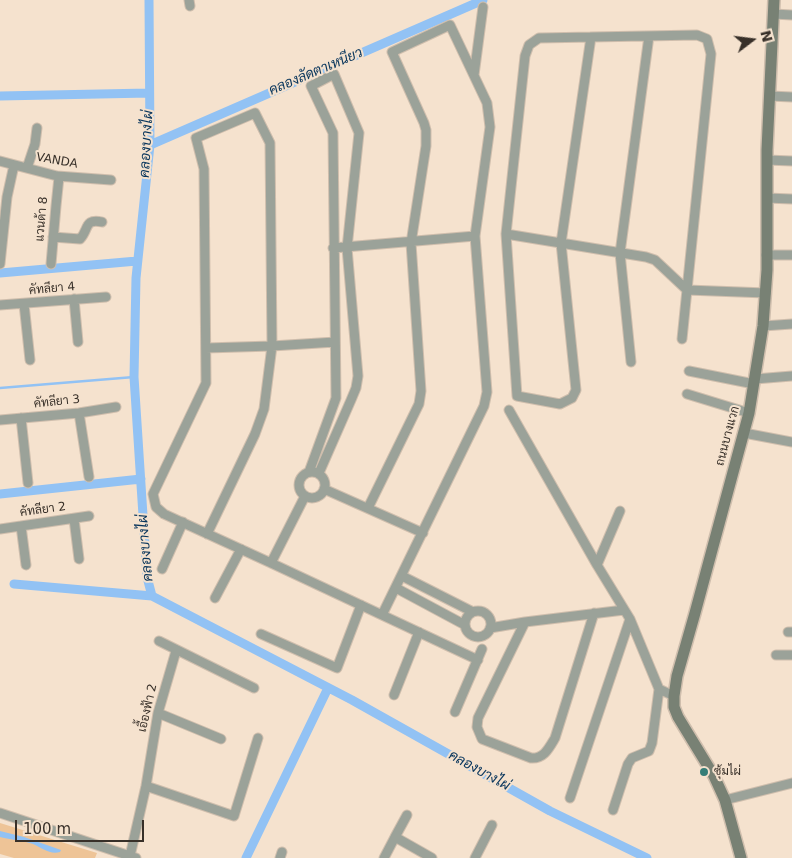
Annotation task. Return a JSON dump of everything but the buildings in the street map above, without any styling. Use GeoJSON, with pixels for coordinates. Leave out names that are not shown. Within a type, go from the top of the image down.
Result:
{"type":"FeatureCollection","features":[{"type":"Feature","properties":{"kind":"main road","name":"ถนนบางแวก"},"geometry":{"type":"LineString","coordinates":[[741,858],[726,800],[714,776],[678,717],[674,708],[674,696],[677,676],[750,413],[763,326],[767,270],[767,160],[774,0]]}},
{"type":"Feature","properties":{"kind":"street"},"geometry":{"type":"LineString","coordinates":[[474,75],[483,7]]}},
{"type":"Feature","properties":{"kind":"street"},"geometry":{"type":"LineString","coordinates":[[774,14],[792,15]]}},
{"type":"Feature","properties":{"kind":"street"},"geometry":{"type":"LineString","coordinates":[[368,508],[419,404],[422,391],[411,242],[426,146],[426,130],[392,52],[450,25],[487,103],[490,127],[476,236],[487,392],[484,406],[382,615]]}},
{"type":"Feature","properties":{"kind":"street"},"geometry":{"type":"LineString","coordinates":[[591,37],[562,243],[576,390],[572,398],[560,404],[517,396],[506,234],[525,56],[529,45],[539,38],[591,37],[649,36],[697,35],[707,39],[711,54],[682,339]]}},
{"type":"Feature","properties":{"kind":"street"},"geometry":{"type":"LineString","coordinates":[[631,362],[620,253],[649,36]]}},
{"type":"Feature","properties":{"kind":"street"},"geometry":{"type":"LineString","coordinates":[[309,472],[336,398],[333,133],[310,86],[334,74],[359,133],[348,247],[358,376],[356,388],[319,474]]}},
{"type":"Feature","properties":{"kind":"street"},"geometry":{"type":"LineString","coordinates":[[770,96],[792,97]]}},
{"type":"Feature","properties":{"kind":"street"},"geometry":{"type":"LineString","coordinates":[[207,534],[255,434],[264,409],[272,346],[270,143],[254,113],[196,138],[204,169],[206,383],[153,494],[156,507],[164,514],[183,522],[207,534],[362,605],[478,660]]}},
{"type":"Feature","properties":{"kind":"street"},"geometry":{"type":"LineString","coordinates":[[27,168],[35,144],[37,128]]}},
{"type":"Feature","properties":{"kind":"street"},"geometry":{"type":"LineString","coordinates":[[767,160],[792,160]]}},
{"type":"Feature","properties":{"kind":"street","name":"VANDA"},"geometry":{"type":"LineString","coordinates":[[0,161],[60,177],[111,180]]}},
{"type":"Feature","properties":{"kind":"street"},"geometry":{"type":"LineString","coordinates":[[0,264],[7,197],[14,165]]}},
{"type":"Feature","properties":{"kind":"street","name":"แวนด้า 8"},"geometry":{"type":"LineString","coordinates":[[50,264],[60,177]]}},
{"type":"Feature","properties":{"kind":"street"},"geometry":{"type":"LineString","coordinates":[[767,198],[792,198]]}},
{"type":"Feature","properties":{"kind":"street"},"geometry":{"type":"LineString","coordinates":[[53,237],[80,239],[89,223],[95,220],[102,222]]}},
{"type":"Feature","properties":{"kind":"street"},"geometry":{"type":"LineString","coordinates":[[506,234],[655,260],[687,290],[766,293]]}},
{"type":"Feature","properties":{"kind":"street"},"geometry":{"type":"LineString","coordinates":[[334,248],[476,236]]}},
{"type":"Feature","properties":{"kind":"street"},"geometry":{"type":"LineString","coordinates":[[766,255],[792,255]]}},
{"type":"Feature","properties":{"kind":"street","name":"คัทลียา 4"},"geometry":{"type":"LineString","coordinates":[[0,306],[106,297]]}},
{"type":"Feature","properties":{"kind":"street"},"geometry":{"type":"LineString","coordinates":[[74,300],[78,342]]}},
{"type":"Feature","properties":{"kind":"street"},"geometry":{"type":"LineString","coordinates":[[24,304],[30,360]]}},
{"type":"Feature","properties":{"kind":"street"},"geometry":{"type":"LineString","coordinates":[[763,326],[792,324]]}},
{"type":"Feature","properties":{"kind":"street"},"geometry":{"type":"LineString","coordinates":[[206,348],[335,342]]}},
{"type":"Feature","properties":{"kind":"street"},"geometry":{"type":"LineString","coordinates":[[689,371],[754,381],[792,376]]}},
{"type":"Feature","properties":{"kind":"street"},"geometry":{"type":"LineString","coordinates":[[687,394],[750,413]]}},
{"type":"Feature","properties":{"kind":"street","name":"คัทลียา 3"},"geometry":{"type":"LineString","coordinates":[[0,420],[79,413],[116,407]]}},
{"type":"Feature","properties":{"kind":"street"},"geometry":{"type":"LineString","coordinates":[[510,410],[630,619],[659,689],[652,743],[649,751],[632,758],[628,764],[613,810]]}},
{"type":"Feature","properties":{"kind":"street"},"geometry":{"type":"LineString","coordinates":[[79,413],[89,477]]}},
{"type":"Feature","properties":{"kind":"street"},"geometry":{"type":"LineString","coordinates":[[21,418],[28,483]]}},
{"type":"Feature","properties":{"kind":"street"},"geometry":{"type":"LineString","coordinates":[[744,433],[792,442]]}},
{"type":"Feature","properties":{"kind":"street"},"geometry":{"type":"LineString","coordinates":[[309,472],[319,474],[324,480],[324,489],[316,497],[312,498],[305,496],[299,484],[302,476],[309,472]]}},
{"type":"Feature","properties":{"kind":"street"},"geometry":{"type":"LineString","coordinates":[[324,489],[423,533]]}},
{"type":"Feature","properties":{"kind":"street"},"geometry":{"type":"LineString","coordinates":[[271,563],[305,496]]}},
{"type":"Feature","properties":{"kind":"street"},"geometry":{"type":"LineString","coordinates":[[597,564],[620,511]]}},
{"type":"Feature","properties":{"kind":"street","name":"คัทลียา 2"},"geometry":{"type":"LineString","coordinates":[[0,529],[89,516]]}},
{"type":"Feature","properties":{"kind":"street"},"geometry":{"type":"LineString","coordinates":[[74,519],[79,559]]}},
{"type":"Feature","properties":{"kind":"street"},"geometry":{"type":"LineString","coordinates":[[162,569],[183,522]]}},
{"type":"Feature","properties":{"kind":"street"},"geometry":{"type":"LineString","coordinates":[[21,526],[26,565]]}},
{"type":"Feature","properties":{"kind":"street"},"geometry":{"type":"LineString","coordinates":[[215,598],[240,549]]}},
{"type":"Feature","properties":{"kind":"street"},"geometry":{"type":"LineString","coordinates":[[402,576],[473,612]]}},
{"type":"Feature","properties":{"kind":"street"},"geometry":{"type":"LineString","coordinates":[[396,588],[465,625]]}},
{"type":"Feature","properties":{"kind":"street"},"geometry":{"type":"LineString","coordinates":[[261,634],[337,668],[362,605]]}},
{"type":"Feature","properties":{"kind":"street"},"geometry":{"type":"LineString","coordinates":[[490,628],[624,610]]}},
{"type":"Feature","properties":{"kind":"street"},"geometry":{"type":"LineString","coordinates":[[481,611],[490,620],[490,628],[485,635],[476,637],[468,633],[465,625],[467,617],[473,612],[481,611]]}},
{"type":"Feature","properties":{"kind":"street"},"geometry":{"type":"LineString","coordinates":[[525,622],[478,718],[477,727],[482,739],[531,758],[537,758],[545,754],[555,738],[594,613]]}},
{"type":"Feature","properties":{"kind":"street"},"geometry":{"type":"LineString","coordinates":[[570,798],[630,619]]}},
{"type":"Feature","properties":{"kind":"street"},"geometry":{"type":"LineString","coordinates":[[394,695],[419,632]]}},
{"type":"Feature","properties":{"kind":"street"},"geometry":{"type":"LineString","coordinates":[[159,641],[254,688]]}},
{"type":"Feature","properties":{"kind":"street"},"geometry":{"type":"LineString","coordinates":[[456,712],[482,649]]}},
{"type":"Feature","properties":{"kind":"street","name":"เอื้องฟ้า 2"},"geometry":{"type":"LineString","coordinates":[[133,857],[158,712],[176,650]]}},
{"type":"Feature","properties":{"kind":"street"},"geometry":{"type":"LineString","coordinates":[[776,655],[792,655]]}},
{"type":"Feature","properties":{"kind":"street"},"geometry":{"type":"LineString","coordinates":[[659,689],[674,696]]}},
{"type":"Feature","properties":{"kind":"street"},"geometry":{"type":"LineString","coordinates":[[158,712],[222,739]]}},
{"type":"Feature","properties":{"kind":"street"},"geometry":{"type":"LineString","coordinates":[[146,786],[234,816],[258,738]]}},
{"type":"Feature","properties":{"kind":"street"},"geometry":{"type":"LineString","coordinates":[[726,800],[792,783]]}},
{"type":"Feature","properties":{"kind":"street"},"geometry":{"type":"LineString","coordinates":[[0,813],[133,857]]}},
{"type":"Feature","properties":{"kind":"street"},"geometry":{"type":"LineString","coordinates":[[384,858],[407,815]]}},
{"type":"Feature","properties":{"kind":"street"},"geometry":{"type":"LineString","coordinates":[[474,858],[492,825]]}},
{"type":"Feature","properties":{"kind":"street"},"geometry":{"type":"LineString","coordinates":[[395,837],[427,857]]}},
{"type":"Feature","properties":{"kind":"shaded area"},"geometry":{"type":"Polygon","coordinates":[[[0,823],[97,853],[95,858],[14,858],[0,854],[0,823]]]}},
{"type":"Feature","properties":{"kind":"water"},"geometry":{"type":"Polygon","coordinates":[[[0,831],[61,850],[60,852],[53,853],[33,844],[0,837],[0,831]]]}},
{"type":"Feature","properties":{"kind":"waterway","name":"คลองบางไผ่"},"geometry":{"type":"LineString","coordinates":[[149,0],[150,145],[136,278],[134,377],[147,577],[152,596],[352,700],[550,811],[647,858]]}},
{"type":"Feature","properties":{"kind":"waterway","name":"คลองลัดตาเหนียว"},"geometry":{"type":"LineString","coordinates":[[150,145],[483,0]]}},
{"type":"Feature","properties":{"kind":"waterway"},"geometry":{"type":"LineString","coordinates":[[0,96],[149,93]]}},
{"type":"Feature","properties":{"kind":"waterway"},"geometry":{"type":"LineString","coordinates":[[0,273],[137,261]]}},
{"type":"Feature","properties":{"kind":"waterway"},"geometry":{"type":"LineString","coordinates":[[0,388],[134,377]]}},
{"type":"Feature","properties":{"kind":"waterway"},"geometry":{"type":"LineString","coordinates":[[0,494],[141,479]]}},
{"type":"Feature","properties":{"kind":"waterway"},"geometry":{"type":"LineString","coordinates":[[14,584],[152,596]]}},
{"type":"Feature","properties":{"kind":"waterway"},"geometry":{"type":"LineString","coordinates":[[246,858],[328,688]]}},
{"type":"Feature","properties":{"kind":"place","name":"ซุ้มไผ่"},"geometry":{"type":"Point","coordinates":[704,772]}}]}
